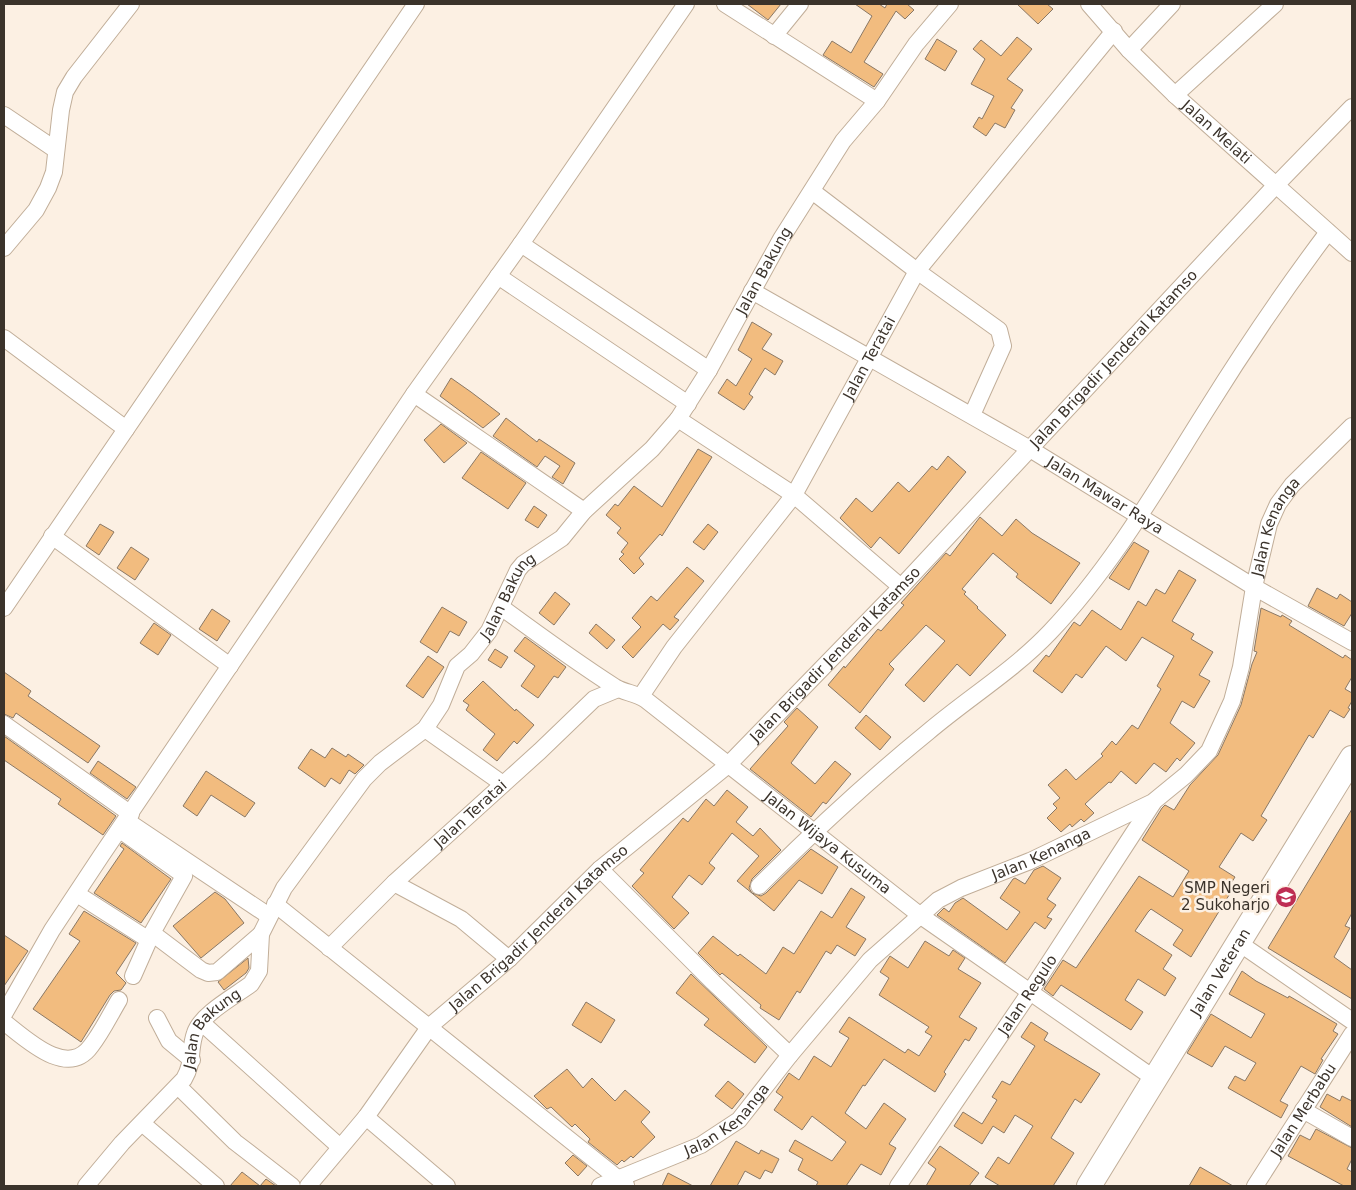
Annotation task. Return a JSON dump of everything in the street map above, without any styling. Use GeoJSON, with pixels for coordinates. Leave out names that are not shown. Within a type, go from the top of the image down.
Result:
{"type":"FeatureCollection","features":[{"type":"Feature","properties":{"kind":"main road","name":"Jalan Veteran"},"geometry":{"type":"LineString","coordinates":[[1089,1186],[1352,758]]}},
{"type":"Feature","properties":{"kind":"street"},"geometry":{"type":"LineString","coordinates":[[4,608],[416,4]]}},
{"type":"Feature","properties":{"kind":"street"},"geometry":{"type":"LineString","coordinates":[[4,1014],[52,930],[230,666],[414,394],[521,244],[686,4]]}},
{"type":"Feature","properties":{"kind":"street"},"geometry":{"type":"LineString","coordinates":[[725,4],[877,101]]}},
{"type":"Feature","properties":{"kind":"street"},"geometry":{"type":"LineString","coordinates":[[774,36],[800,4]]}},
{"type":"Feature","properties":{"kind":"street","name":"Jalan Bakung"},"geometry":{"type":"LineString","coordinates":[[86,1186],[122,1143],[143,1124],[178,1086],[190,1068],[194,1035],[202,1023],[211,1013],[251,984],[256,978],[260,963],[261,934],[289,880],[364,779],[380,763],[425,729],[440,705],[457,666],[484,639],[523,564],[562,538],[584,511],[652,449],[678,419],[709,370],[752,290],[843,141],[877,101],[916,44],[950,4]]}},
{"type":"Feature","properties":{"kind":"street","name":"Jalan Melati"},"geometry":{"type":"LineString","coordinates":[[1089,4],[1129,50],[1175,95],[1352,253]]}},
{"type":"Feature","properties":{"kind":"street"},"geometry":{"type":"LineString","coordinates":[[1129,50],[1172,4]]}},
{"type":"Feature","properties":{"kind":"street"},"geometry":{"type":"LineString","coordinates":[[1175,95],[1275,4]]}},
{"type":"Feature","properties":{"kind":"street"},"geometry":{"type":"LineString","coordinates":[[6,241],[36,210],[48,188],[54,172],[61,110],[66,92],[74,77],[128,5]]}},
{"type":"Feature","properties":{"kind":"street","name":"Jalan Teratai"},"geometry":{"type":"LineString","coordinates":[[641,696],[674,647],[794,495],[917,272],[1114,31]]}},
{"type":"Feature","properties":{"kind":"street","name":"Jalan Brigadir Jenderal Katamso"},"geometry":{"type":"LineString","coordinates":[[308,1186],[366,1117],[430,1026],[509,959],[600,869],[728,765],[901,587],[1276,185],[1352,107]]}},
{"type":"Feature","properties":{"kind":"street"},"geometry":{"type":"LineString","coordinates":[[4,115],[56,150]]}},
{"type":"Feature","properties":{"kind":"street"},"geometry":{"type":"LineString","coordinates":[[812,191],[917,272],[999,330],[1003,346],[972,415]]}},
{"type":"Feature","properties":{"kind":"street"},"geometry":{"type":"LineString","coordinates":[[759,886],[814,832],[928,732],[1003,674],[1050,632],[1078,600],[1140,517],[1213,398],[1290,282],[1328,232]]}},
{"type":"Feature","properties":{"kind":"street"},"geometry":{"type":"LineString","coordinates":[[521,244],[709,370]]}},
{"type":"Feature","properties":{"kind":"street"},"geometry":{"type":"LineString","coordinates":[[498,276],[688,404]]}},
{"type":"Feature","properties":{"kind":"street","name":"Jalan Mawar Raya"},"geometry":{"type":"LineString","coordinates":[[752,290],[1030,449],[1254,587],[1352,642]]}},
{"type":"Feature","properties":{"kind":"street"},"geometry":{"type":"LineString","coordinates":[[4,338],[126,429]]}},
{"type":"Feature","properties":{"kind":"street"},"geometry":{"type":"LineString","coordinates":[[414,394],[584,511]]}},
{"type":"Feature","properties":{"kind":"street"},"geometry":{"type":"LineString","coordinates":[[678,419],[794,495],[901,587]]}},
{"type":"Feature","properties":{"kind":"street","name":"Jalan Kenanga"},"geometry":{"type":"LineString","coordinates":[[600,1186],[624,1183],[701,1145],[739,1120],[790,1055],[870,960],[938,900],[961,888],[1030,861],[1153,802],[1186,775],[1209,751],[1223,724],[1241,667],[1254,587],[1269,524],[1278,504],[1292,485],[1352,426]]}},
{"type":"Feature","properties":{"kind":"street"},"geometry":{"type":"LineString","coordinates":[[52,536],[230,666]]}},
{"type":"Feature","properties":{"kind":"street","name":"Jalan Wijaya Kusuma"},"geometry":{"type":"LineString","coordinates":[[501,607],[560,651],[618,689],[641,696],[921,916],[1154,1079]]}},
{"type":"Feature","properties":{"kind":"street","name":"Jalan Teratai"},"geometry":{"type":"LineString","coordinates":[[328,948],[394,883],[594,699],[618,689]]}},
{"type":"Feature","properties":{"kind":"street"},"geometry":{"type":"LineString","coordinates":[[4,724],[126,822],[184,876],[150,937],[133,976]]}},
{"type":"Feature","properties":{"kind":"street"},"geometry":{"type":"LineString","coordinates":[[425,729],[502,784]]}},
{"type":"Feature","properties":{"kind":"street","name":"Jalan Regulo"},"geometry":{"type":"LineString","coordinates":[[898,1186],[1030,992],[1153,802]]}},
{"type":"Feature","properties":{"kind":"street"},"geometry":{"type":"LineString","coordinates":[[126,822],[272,910],[328,948],[430,1026],[624,1183]]}},
{"type":"Feature","properties":{"kind":"street"},"geometry":{"type":"LineString","coordinates":[[600,869],[712,982],[790,1055]]}},
{"type":"Feature","properties":{"kind":"street"},"geometry":{"type":"LineString","coordinates":[[394,883],[461,919],[509,959]]}},
{"type":"Feature","properties":{"kind":"street"},"geometry":{"type":"LineString","coordinates":[[77,894],[208,973],[217,972],[261,934]]}},
{"type":"Feature","properties":{"kind":"street"},"geometry":{"type":"LineString","coordinates":[[1239,943],[1352,1021]]}},
{"type":"Feature","properties":{"kind":"street"},"geometry":{"type":"LineString","coordinates":[[4,1022],[54,1057],[70,1060],[81,1055],[91,1046],[119,1000]]}},
{"type":"Feature","properties":{"kind":"street"},"geometry":{"type":"LineString","coordinates":[[157,1018],[161,1030],[169,1041],[192,1060]]}},
{"type":"Feature","properties":{"kind":"street"},"geometry":{"type":"LineString","coordinates":[[202,1023],[340,1147]]}},
{"type":"Feature","properties":{"kind":"street","name":"Jalan Merbabu"},"geometry":{"type":"LineString","coordinates":[[1255,1186],[1352,1034]]}},
{"type":"Feature","properties":{"kind":"street"},"geometry":{"type":"LineString","coordinates":[[178,1086],[235,1142],[292,1186]]}},
{"type":"Feature","properties":{"kind":"street"},"geometry":{"type":"LineString","coordinates":[[1304,1110],[1352,1138]]}},
{"type":"Feature","properties":{"kind":"street"},"geometry":{"type":"LineString","coordinates":[[366,1117],[447,1186]]}},
{"type":"Feature","properties":{"kind":"street"},"geometry":{"type":"LineString","coordinates":[[143,1124],[216,1186]]}},
{"type":"Feature","properties":{"kind":"building"},"geometry":{"type":"Polygon","coordinates":[[[747,4],[781,4],[768,20],[747,4]]]}},
{"type":"Feature","properties":{"kind":"building"},"geometry":{"type":"Polygon","coordinates":[[[855,4],[879,4],[885,8],[887,4],[907,4],[914,10],[905,19],[896,11],[864,62],[883,74],[874,87],[823,55],[832,41],[851,53],[872,16],[855,4]]]}},
{"type":"Feature","properties":{"kind":"building"},"geometry":{"type":"Polygon","coordinates":[[[1017,4],[1047,4],[1053,9],[1038,24],[1017,4]]]}},
{"type":"Feature","properties":{"kind":"building"},"geometry":{"type":"Polygon","coordinates":[[[1017,37],[1032,49],[1007,79],[1023,90],[1011,108],[1015,110],[1005,128],[995,123],[986,136],[973,127],[979,117],[982,119],[994,96],[971,84],[985,59],[973,49],[981,40],[1001,56],[1017,37]]]}},
{"type":"Feature","properties":{"kind":"building"},"geometry":{"type":"Polygon","coordinates":[[[937,39],[957,51],[945,71],[925,59],[937,39]]]}},
{"type":"Feature","properties":{"kind":"building"},"geometry":{"type":"Polygon","coordinates":[[[752,322],[772,334],[762,349],[783,361],[775,375],[765,368],[749,394],[753,397],[744,410],[718,393],[727,379],[736,386],[752,359],[738,350],[752,322]]]}},
{"type":"Feature","properties":{"kind":"building"},"geometry":{"type":"Polygon","coordinates":[[[451,378],[500,414],[483,428],[440,396],[451,378]]]}},
{"type":"Feature","properties":{"kind":"building"},"geometry":{"type":"Polygon","coordinates":[[[506,418],[537,442],[539,439],[575,463],[563,484],[552,477],[560,466],[545,456],[537,467],[493,436],[506,418]]]}},
{"type":"Feature","properties":{"kind":"building"},"geometry":{"type":"Polygon","coordinates":[[[441,424],[467,443],[444,463],[424,440],[441,424]]]}},
{"type":"Feature","properties":{"kind":"building"},"geometry":{"type":"Polygon","coordinates":[[[698,449],[712,457],[662,536],[660,534],[639,558],[644,564],[634,574],[619,559],[624,554],[621,552],[628,543],[617,533],[621,528],[606,515],[615,504],[618,506],[634,486],[662,507],[698,449]]]}},
{"type":"Feature","properties":{"kind":"building"},"geometry":{"type":"Polygon","coordinates":[[[481,452],[526,483],[508,509],[462,478],[481,452]]]}},
{"type":"Feature","properties":{"kind":"building"},"geometry":{"type":"Polygon","coordinates":[[[948,456],[966,472],[899,554],[880,537],[871,548],[840,518],[856,498],[872,512],[898,482],[909,492],[932,466],[937,470],[948,456]]]}},
{"type":"Feature","properties":{"kind":"building"},"geometry":{"type":"Polygon","coordinates":[[[534,506],[547,515],[538,528],[525,520],[534,506]]]}},
{"type":"Feature","properties":{"kind":"building"},"geometry":{"type":"Polygon","coordinates":[[[980,517],[1002,536],[1016,519],[1032,533],[1080,563],[1051,604],[1016,577],[1018,574],[993,553],[962,589],[966,592],[964,594],[977,608],[1006,635],[970,676],[957,664],[924,702],[905,685],[945,641],[926,625],[889,664],[894,669],[860,713],[828,685],[878,629],[881,631],[904,605],[901,603],[946,553],[950,556],[980,517]]]}},
{"type":"Feature","properties":{"kind":"building"},"geometry":{"type":"Polygon","coordinates":[[[100,524],[114,532],[99,555],[86,546],[100,524]]]}},
{"type":"Feature","properties":{"kind":"building"},"geometry":{"type":"Polygon","coordinates":[[[708,524],[718,532],[704,550],[693,542],[708,524]]]}},
{"type":"Feature","properties":{"kind":"building"},"geometry":{"type":"Polygon","coordinates":[[[1134,542],[1149,551],[1129,590],[1109,578],[1134,542]]]}},
{"type":"Feature","properties":{"kind":"building"},"geometry":{"type":"Polygon","coordinates":[[[131,547],[149,559],[135,580],[117,568],[131,547]]]}},
{"type":"Feature","properties":{"kind":"building"},"geometry":{"type":"Polygon","coordinates":[[[687,567],[704,581],[674,617],[679,620],[670,630],[663,624],[633,658],[622,647],[641,627],[632,618],[651,596],[657,601],[687,567]]]}},
{"type":"Feature","properties":{"kind":"building"},"geometry":{"type":"Polygon","coordinates":[[[1179,570],[1196,580],[1172,621],[1194,634],[1191,639],[1213,652],[1199,675],[1210,681],[1194,708],[1182,701],[1170,723],[1195,743],[1180,761],[1177,758],[1166,772],[1154,763],[1136,784],[1121,771],[1111,783],[1109,782],[1085,804],[1094,813],[1084,822],[1081,819],[1072,827],[1070,824],[1061,832],[1047,818],[1057,808],[1053,804],[1060,798],[1048,785],[1066,769],[1076,780],[1103,756],[1101,754],[1112,741],[1116,745],[1132,725],[1138,729],[1161,689],[1157,686],[1174,656],[1142,637],[1126,661],[1106,646],[1082,678],[1076,674],[1062,693],[1033,671],[1046,655],[1049,657],[1074,622],[1080,626],[1092,610],[1121,630],[1138,601],[1146,606],[1156,589],[1165,594],[1179,570]]]}},
{"type":"Feature","properties":{"kind":"building"},"geometry":{"type":"Polygon","coordinates":[[[1317,588],[1337,599],[1340,594],[1352,602],[1352,613],[1344,626],[1308,606],[1317,588]]]}},
{"type":"Feature","properties":{"kind":"building"},"geometry":{"type":"Polygon","coordinates":[[[555,592],[570,604],[554,625],[539,613],[555,592]]]}},
{"type":"Feature","properties":{"kind":"building"},"geometry":{"type":"Polygon","coordinates":[[[442,607],[467,622],[459,636],[450,631],[437,653],[420,642],[442,607]]]}},
{"type":"Feature","properties":{"kind":"building"},"geometry":{"type":"Polygon","coordinates":[[[1261,608],[1281,617],[1282,615],[1292,621],[1289,625],[1343,658],[1345,655],[1352,660],[1352,677],[1345,689],[1352,693],[1352,701],[1348,708],[1350,709],[1344,718],[1330,710],[1313,738],[1309,735],[1261,816],[1267,820],[1253,841],[1241,833],[1219,867],[1235,877],[1230,885],[1234,887],[1191,957],[1173,945],[1183,930],[1151,909],[1135,931],[1172,955],[1163,969],[1176,978],[1165,996],[1138,979],[1125,1000],[1143,1012],[1131,1030],[1061,985],[1053,996],[1044,989],[1063,960],[1076,968],[1139,876],[1173,897],[1189,871],[1142,840],[1162,808],[1165,805],[1174,810],[1190,785],[1218,755],[1241,705],[1257,652],[1254,651],[1261,608]]]}},
{"type":"Feature","properties":{"kind":"building"},"geometry":{"type":"Polygon","coordinates":[[[212,609],[230,621],[217,641],[199,629],[212,609]]]}},
{"type":"Feature","properties":{"kind":"building"},"geometry":{"type":"Polygon","coordinates":[[[154,623],[171,635],[158,655],[140,643],[154,623]]]}},
{"type":"Feature","properties":{"kind":"building"},"geometry":{"type":"Polygon","coordinates":[[[596,624],[615,640],[607,649],[589,633],[596,624]]]}},
{"type":"Feature","properties":{"kind":"building"},"geometry":{"type":"Polygon","coordinates":[[[525,637],[566,667],[558,678],[554,676],[538,698],[521,686],[535,666],[514,651],[525,637]]]}},
{"type":"Feature","properties":{"kind":"building"},"geometry":{"type":"Polygon","coordinates":[[[495,649],[508,657],[501,668],[488,660],[495,649]]]}},
{"type":"Feature","properties":{"kind":"building"},"geometry":{"type":"Polygon","coordinates":[[[428,656],[444,667],[423,698],[406,686],[428,656]]]}},
{"type":"Feature","properties":{"kind":"building"},"geometry":{"type":"Polygon","coordinates":[[[4,672],[31,691],[28,696],[100,746],[88,763],[16,713],[13,718],[4,714],[4,672]]]}},
{"type":"Feature","properties":{"kind":"building"},"geometry":{"type":"Polygon","coordinates":[[[483,681],[515,711],[516,709],[534,725],[517,744],[514,741],[497,761],[483,750],[495,734],[466,710],[469,705],[463,701],[483,681]]]}},
{"type":"Feature","properties":{"kind":"building"},"geometry":{"type":"Polygon","coordinates":[[[797,708],[818,727],[791,763],[815,784],[835,761],[851,774],[826,804],[823,802],[811,817],[750,769],[788,726],[784,722],[797,708]]]}},
{"type":"Feature","properties":{"kind":"building"},"geometry":{"type":"Polygon","coordinates":[[[866,715],[891,737],[880,750],[855,728],[866,715]]]}},
{"type":"Feature","properties":{"kind":"building"},"geometry":{"type":"Polygon","coordinates":[[[4,736],[116,816],[103,835],[58,804],[61,799],[4,760],[4,736]]]}},
{"type":"Feature","properties":{"kind":"building"},"geometry":{"type":"Polygon","coordinates":[[[332,748],[346,757],[348,754],[364,765],[355,774],[349,770],[340,784],[331,778],[325,787],[298,768],[311,749],[325,758],[332,748]]]}},
{"type":"Feature","properties":{"kind":"building"},"geometry":{"type":"Polygon","coordinates":[[[98,761],[136,787],[127,799],[90,773],[98,761]]]}},
{"type":"Feature","properties":{"kind":"building"},"geometry":{"type":"Polygon","coordinates":[[[206,771],[255,803],[245,817],[211,795],[197,816],[183,806],[206,771]]]}},
{"type":"Feature","properties":{"kind":"building"},"geometry":{"type":"Polygon","coordinates":[[[727,790],[748,807],[736,822],[753,836],[760,828],[781,850],[752,879],[749,888],[752,893],[761,896],[766,893],[811,849],[838,867],[822,894],[799,880],[774,911],[737,881],[759,856],[732,833],[709,863],[715,868],[702,885],[689,875],[672,897],[689,913],[674,929],[632,886],[644,873],[640,870],[683,818],[688,822],[706,799],[714,806],[727,790]]]}},
{"type":"Feature","properties":{"kind":"building"},"geometry":{"type":"Polygon","coordinates":[[[1352,809],[1352,913],[1345,926],[1350,928],[1334,957],[1352,970],[1352,999],[1268,948],[1352,809]]]}},
{"type":"Feature","properties":{"kind":"building"},"geometry":{"type":"Polygon","coordinates":[[[122,843],[171,879],[141,923],[94,893],[124,849],[120,846],[122,843]]]}},
{"type":"Feature","properties":{"kind":"building"},"geometry":{"type":"Polygon","coordinates":[[[1043,866],[1061,878],[1047,899],[1056,905],[1047,917],[1052,919],[1045,929],[1035,922],[1005,963],[937,915],[944,908],[949,912],[955,903],[963,898],[1007,930],[1020,912],[1000,898],[1013,879],[1015,878],[1025,884],[1034,870],[1043,866]]]}},
{"type":"Feature","properties":{"kind":"building"},"geometry":{"type":"Polygon","coordinates":[[[851,888],[865,897],[846,927],[866,939],[855,956],[837,945],[831,954],[826,951],[800,993],[797,991],[779,1020],[760,1008],[761,1005],[722,973],[720,975],[698,953],[713,936],[738,956],[740,954],[766,974],[783,947],[794,954],[821,911],[832,918],[851,888]]]}},
{"type":"Feature","properties":{"kind":"building"},"geometry":{"type":"Polygon","coordinates":[[[215,892],[225,899],[244,923],[201,958],[173,926],[215,892]]]}},
{"type":"Feature","properties":{"kind":"building"},"geometry":{"type":"Polygon","coordinates":[[[84,911],[136,943],[116,973],[126,983],[121,990],[114,991],[110,995],[81,1042],[33,1009],[80,941],[69,934],[84,911]]]}},
{"type":"Feature","properties":{"kind":"building"},"geometry":{"type":"Polygon","coordinates":[[[4,935],[28,951],[4,986],[4,935]]]}},
{"type":"Feature","properties":{"kind":"building"},"geometry":{"type":"Polygon","coordinates":[[[925,941],[949,956],[953,950],[965,958],[958,969],[981,983],[959,1017],[977,1028],[969,1041],[965,1039],[944,1072],[946,1074],[935,1092],[884,1059],[865,1086],[863,1085],[845,1113],[866,1129],[884,1103],[906,1119],[889,1144],[896,1148],[881,1175],[861,1164],[846,1186],[816,1186],[818,1182],[798,1170],[803,1159],[789,1151],[795,1140],[832,1161],[846,1142],[812,1116],[802,1130],[774,1110],[783,1097],[776,1092],[789,1073],[799,1080],[814,1056],[831,1067],[849,1038],[839,1032],[849,1017],[905,1053],[908,1049],[919,1056],[932,1036],[925,1032],[929,1027],[879,995],[889,978],[880,972],[890,956],[908,968],[925,941]]]}},
{"type":"Feature","properties":{"kind":"building"},"geometry":{"type":"Polygon","coordinates":[[[248,958],[249,968],[246,973],[224,990],[218,982],[248,958]]]}},
{"type":"Feature","properties":{"kind":"building"},"geometry":{"type":"Polygon","coordinates":[[[1242,971],[1256,981],[1288,998],[1289,996],[1337,1024],[1333,1031],[1338,1034],[1321,1059],[1323,1060],[1315,1074],[1301,1066],[1280,1101],[1288,1105],[1281,1118],[1228,1088],[1235,1076],[1245,1081],[1256,1063],[1225,1046],[1212,1067],[1187,1053],[1211,1014],[1251,1038],[1265,1014],[1229,994],[1242,971]]]}},
{"type":"Feature","properties":{"kind":"building"},"geometry":{"type":"Polygon","coordinates":[[[691,974],[767,1047],[755,1063],[704,1025],[709,1019],[676,993],[691,974]]]}},
{"type":"Feature","properties":{"kind":"building"},"geometry":{"type":"Polygon","coordinates":[[[586,1002],[615,1020],[601,1043],[572,1025],[586,1002]]]}},
{"type":"Feature","properties":{"kind":"building"},"geometry":{"type":"Polygon","coordinates":[[[1031,1022],[1048,1033],[1044,1040],[1100,1074],[1081,1103],[1075,1099],[1051,1138],[1074,1153],[1053,1186],[1000,1186],[985,1177],[998,1157],[1009,1164],[1033,1126],[1015,1115],[1004,1133],[993,1126],[982,1144],[954,1126],[963,1112],[982,1124],[997,1100],[992,1097],[1002,1081],[1010,1085],[1035,1046],[1021,1037],[1031,1022]]]}},
{"type":"Feature","properties":{"kind":"building"},"geometry":{"type":"Polygon","coordinates":[[[567,1069],[583,1088],[592,1078],[615,1101],[625,1090],[650,1112],[641,1122],[655,1137],[633,1158],[631,1156],[624,1162],[622,1160],[617,1165],[588,1142],[590,1139],[575,1124],[572,1127],[551,1107],[547,1109],[534,1096],[567,1069]]]}},
{"type":"Feature","properties":{"kind":"building"},"geometry":{"type":"Polygon","coordinates":[[[728,1081],[744,1094],[732,1109],[715,1096],[728,1081]]]}},
{"type":"Feature","properties":{"kind":"building"},"geometry":{"type":"Polygon","coordinates":[[[1327,1094],[1340,1101],[1342,1096],[1352,1101],[1352,1127],[1320,1107],[1327,1094]]]}},
{"type":"Feature","properties":{"kind":"building"},"geometry":{"type":"Polygon","coordinates":[[[1316,1129],[1352,1148],[1352,1159],[1347,1169],[1352,1172],[1352,1186],[1344,1186],[1288,1156],[1300,1135],[1310,1140],[1316,1129]]]}},
{"type":"Feature","properties":{"kind":"building"},"geometry":{"type":"Polygon","coordinates":[[[736,1141],[759,1154],[761,1150],[779,1159],[772,1173],[765,1170],[760,1179],[745,1171],[737,1186],[710,1186],[736,1141]]]}},
{"type":"Feature","properties":{"kind":"building"},"geometry":{"type":"Polygon","coordinates":[[[940,1146],[979,1173],[969,1186],[926,1186],[936,1169],[928,1163],[940,1146]]]}},
{"type":"Feature","properties":{"kind":"building"},"geometry":{"type":"Polygon","coordinates":[[[573,1155],[587,1166],[578,1176],[565,1163],[573,1155]]]}},
{"type":"Feature","properties":{"kind":"building"},"geometry":{"type":"Polygon","coordinates":[[[1200,1167],[1233,1186],[1189,1186],[1200,1167]]]}},
{"type":"Feature","properties":{"kind":"building"},"geometry":{"type":"Polygon","coordinates":[[[242,1172],[260,1186],[230,1186],[242,1172]]]}},
{"type":"Feature","properties":{"kind":"building"},"geometry":{"type":"Polygon","coordinates":[[[668,1173],[693,1186],[662,1186],[668,1173]]]}},
{"type":"Feature","properties":{"kind":"building"},"geometry":{"type":"Polygon","coordinates":[[[266,1179],[276,1186],[260,1186],[266,1179]]]}},
{"type":"Feature","properties":{"kind":"place","name":"SMP Negeri 2 Sukoharjo"},"geometry":{"type":"Point","coordinates":[1286,897]}}]}
